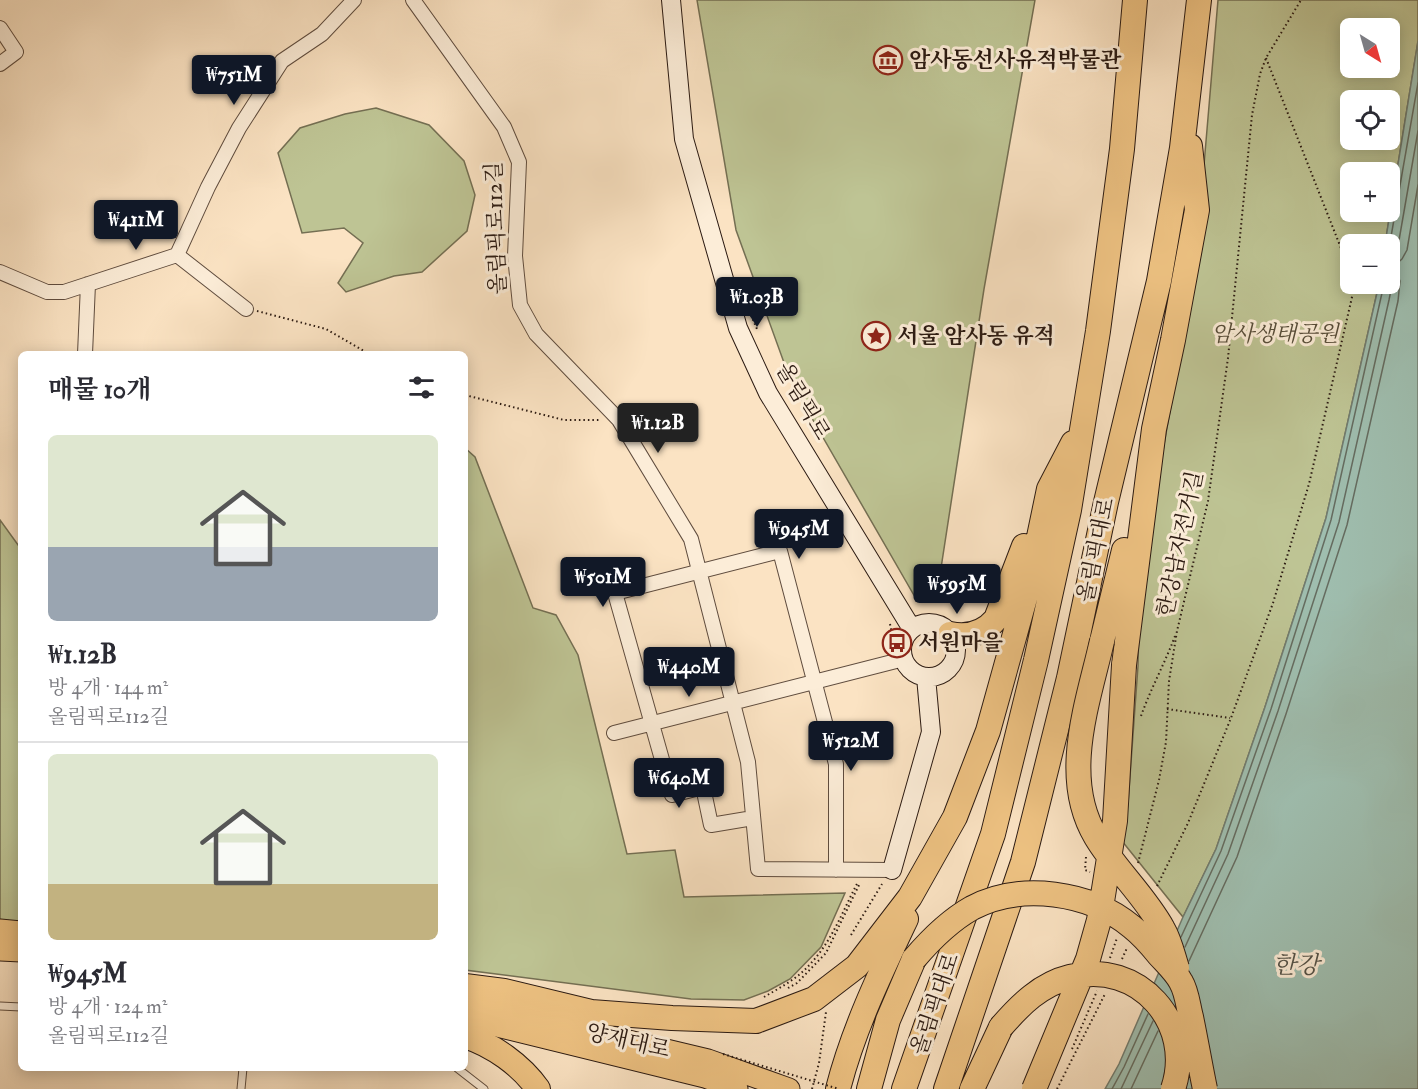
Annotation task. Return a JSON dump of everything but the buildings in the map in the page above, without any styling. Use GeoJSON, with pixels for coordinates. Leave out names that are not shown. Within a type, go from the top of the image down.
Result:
{"type":"FeatureCollection","features":[{"type":"Feature","properties":{"kind":"highway","name":"올림픽대로"},"geometry":{"type":"LineString","coordinates":[[904,1089],[993,834],[1036,660],[1069,510],[1098,331],[1122,149],[1135,0]]}},
{"type":"Feature","properties":{"kind":"highway","name":"올림픽대로"},"geometry":{"type":"LineString","coordinates":[[946,1089],[1023,862],[1069,678],[1106,502],[1159,281],[1182,148],[1199,0]]}},
{"type":"Feature","properties":{"kind":"highway"},"geometry":{"type":"LineString","coordinates":[[1186,110],[1197,210],[1154,429],[1102,640],[1078,750],[1078,782],[1084,808],[1095,835],[1164,930],[1188,1003],[1205,1089]]}},
{"type":"Feature","properties":{"kind":"highway"},"geometry":{"type":"LineString","coordinates":[[950,634],[961,636],[976,634],[989,628],[996,619],[1033,523],[1083,422]]}},
{"type":"Feature","properties":{"kind":"highway"},"geometry":{"type":"LineString","coordinates":[[1034,1089],[1088,959],[1099,920],[1115,821],[1124,665],[1154,429]]}},
{"type":"Feature","properties":{"kind":"highway"},"geometry":{"type":"LineString","coordinates":[[468,986],[504,991],[591,1012],[756,1021],[814,999],[857,966],[910,897],[955,817],[988,731],[1030,580],[1049,489]]}},
{"type":"Feature","properties":{"kind":"highway"},"geometry":{"type":"LineString","coordinates":[[838,1089],[845,1060],[877,980],[931,861]]}},
{"type":"Feature","properties":{"kind":"highway"},"geometry":{"type":"LineString","coordinates":[[869,1089],[888,1020],[914,959],[932,938],[973,908],[996,899],[1042,893],[1066,896],[1089,903],[1131,926],[1181,982]]}},
{"type":"Feature","properties":{"kind":"highway"},"geometry":{"type":"LineString","coordinates":[[972,1089],[1001,1027],[1028,999],[1050,984],[1071,976],[1092,974],[1110,974],[1128,980],[1145,991],[1159,1005],[1170,1022],[1179,1051],[1177,1077],[1173,1089]]}},
{"type":"Feature","properties":{"kind":"highway"},"geometry":{"type":"LineString","coordinates":[[468,1037],[479,1040],[506,1057],[538,1089]]}},
{"type":"Feature","properties":{"kind":"main road","name":"올림픽로"},"geometry":{"type":"LineString","coordinates":[[671,0],[684,139],[738,328],[768,393],[912,629]]}},
{"type":"Feature","properties":{"kind":"main road"},"geometry":{"type":"LineString","coordinates":[[928,623],[944,628],[950,634],[956,650],[950,666],[944,672],[926,677],[912,671],[901,660],[903,643],[912,629],[928,623]]}},
{"type":"Feature","properties":{"kind":"main road"},"geometry":{"type":"LineString","coordinates":[[892,870],[931,732],[926,677]]}},
{"type":"Feature","properties":{"kind":"main road"},"geometry":{"type":"LineString","coordinates":[[0,930],[18,932]]}},
{"type":"Feature","properties":{"kind":"main road"},"geometry":{"type":"LineString","coordinates":[[0,950],[18,951]]}},
{"type":"Feature","properties":{"kind":"main road","name":"양재대로"},"geometry":{"type":"LineString","coordinates":[[468,1003],[712,1064],[789,1089]]}},
{"type":"Feature","properties":{"kind":"main road","name":"양재대로"},"geometry":{"type":"LineString","coordinates":[[468,1019],[712,1064],[737,1089]]}},
{"type":"Feature","properties":{"kind":"street"},"geometry":{"type":"LineString","coordinates":[[0,272],[47,292],[64,292],[177,255],[208,187],[239,128],[282,61],[322,34],[353,0]]}},
{"type":"Feature","properties":{"kind":"street","name":"올림픽로112길"},"geometry":{"type":"LineString","coordinates":[[412,0],[504,127],[519,162],[515,256],[520,305],[528,322],[536,334],[619,420],[691,539],[748,762],[758,870],[892,870]]}},
{"type":"Feature","properties":{"kind":"street"},"geometry":{"type":"LineString","coordinates":[[0,28],[16,52],[0,64]]}},
{"type":"Feature","properties":{"kind":"street"},"geometry":{"type":"LineString","coordinates":[[177,255],[246,309]]}},
{"type":"Feature","properties":{"kind":"street"},"geometry":{"type":"LineString","coordinates":[[85,351],[88,284]]}},
{"type":"Feature","properties":{"kind":"street"},"geometry":{"type":"LineString","coordinates":[[753,818],[711,825],[702,787],[672,795],[615,593],[780,551],[836,764],[836,870]]}},
{"type":"Feature","properties":{"kind":"street"},"geometry":{"type":"LineString","coordinates":[[614,733],[901,660]]}},
{"type":"Feature","properties":{"kind":"lane"},"geometry":{"type":"LineString","coordinates":[[0,1006],[18,1007]]}},
{"type":"Feature","properties":{"kind":"lane"},"geometry":{"type":"LineString","coordinates":[[241,1089],[243,1071]]}},
{"type":"Feature","properties":{"kind":"lane"},"geometry":{"type":"LineString","coordinates":[[461,1071],[484,1089]]}},
{"type":"Feature","properties":{"kind":"path","name":"한강남자전거길"},"geometry":{"type":"LineString","coordinates":[[1136,871],[1166,742],[1169,681],[1177,631],[1208,501],[1228,358],[1252,115],[1260,74],[1266,58],[1301,0]]}},
{"type":"Feature","properties":{"kind":"path"},"geometry":{"type":"LineString","coordinates":[[1266,58],[1340,247]]}},
{"type":"Feature","properties":{"kind":"path"},"geometry":{"type":"LineString","coordinates":[[1157,886],[1188,823],[1231,718],[1273,603],[1309,484],[1353,294]]}},
{"type":"Feature","properties":{"kind":"path"},"geometry":{"type":"LineString","coordinates":[[246,309],[326,328],[364,351]]}},
{"type":"Feature","properties":{"kind":"path"},"geometry":{"type":"LineString","coordinates":[[750,311],[758,333]]}},
{"type":"Feature","properties":{"kind":"path"},"geometry":{"type":"LineString","coordinates":[[468,395],[564,420],[619,420]]}},
{"type":"Feature","properties":{"kind":"path"},"geometry":{"type":"LineString","coordinates":[[901,660],[890,624],[902,613]]}},
{"type":"Feature","properties":{"kind":"path"},"geometry":{"type":"LineString","coordinates":[[1137,724],[1166,662],[1177,631]]}},
{"type":"Feature","properties":{"kind":"path"},"geometry":{"type":"LineString","coordinates":[[1167,709],[1231,718]]}},
{"type":"Feature","properties":{"kind":"path"},"geometry":{"type":"LineString","coordinates":[[777,995],[797,982],[826,953],[866,870]]}},
{"type":"Feature","properties":{"kind":"path"},"geometry":{"type":"LineString","coordinates":[[760,999],[793,980],[817,957],[866,870]]}},
{"type":"Feature","properties":{"kind":"path"},"geometry":{"type":"LineString","coordinates":[[851,935],[892,870]]}},
{"type":"Feature","properties":{"kind":"path"},"geometry":{"type":"LineString","coordinates":[[1110,960],[1117,939]]}},
{"type":"Feature","properties":{"kind":"path"},"geometry":{"type":"LineString","coordinates":[[1120,961],[1131,940]]}},
{"type":"Feature","properties":{"kind":"path"},"geometry":{"type":"LineString","coordinates":[[1055,1089],[1098,988]]}},
{"type":"Feature","properties":{"kind":"path"},"geometry":{"type":"LineString","coordinates":[[1055,1089],[1105,993]]}},
{"type":"Feature","properties":{"kind":"path"},"geometry":{"type":"LineString","coordinates":[[812,1089],[819,1063],[827,1008]]}},
{"type":"Feature","properties":{"kind":"path"},"geometry":{"type":"LineString","coordinates":[[712,1064],[838,1089]]}},
{"type":"Feature","properties":{"kind":"green space","name":"서울 암사동 유적"},"geometry":{"type":"Polygon","coordinates":[[[697,0],[1035,0],[984,289],[937,594],[915,597],[791,382],[736,230],[697,0]]]}},
{"type":"Feature","properties":{"kind":"green space","name":"암사생태공원"},"geometry":{"type":"Polygon","coordinates":[[[1218,0],[1418,0],[1418,41],[1398,162],[1340,162],[1340,222],[1389,222],[1387,234],[1340,234],[1340,294],[1377,294],[1326,518],[1216,849],[1183,917],[1122,841],[1128,804],[1138,666],[1140,579],[1172,400],[1200,212],[1218,0]]]}},
{"type":"Feature","properties":{"kind":"green space"},"geometry":{"type":"Polygon","coordinates":[[[376,108],[429,125],[464,161],[475,195],[467,231],[422,272],[394,276],[346,292],[338,283],[363,243],[344,228],[302,233],[278,153],[300,128],[345,114],[376,108]]]}},
{"type":"Feature","properties":{"kind":"green space"},"geometry":{"type":"Polygon","coordinates":[[[468,451],[475,457],[533,608],[556,615],[578,655],[627,854],[675,850],[684,897],[845,893],[821,947],[790,979],[744,1000],[691,999],[468,970],[468,451]]]}},
{"type":"Feature","properties":{"kind":"green space"},"geometry":{"type":"Polygon","coordinates":[[[0,520],[18,545],[18,922],[0,920],[0,520]]]}},
{"type":"Feature","properties":{"kind":"water","name":"한강"},"geometry":{"type":"Polygon","coordinates":[[[1418,41],[1418,1089],[1105,1089],[1119,1064],[1183,917],[1216,849],[1265,707],[1326,518],[1377,294],[1400,294],[1400,234],[1387,234],[1389,222],[1400,222],[1398,162],[1418,41]]]}},
{"type":"Feature","properties":{"kind":"place","name":"암사동선사유적박물관"},"geometry":{"type":"Point","coordinates":[888,60]}},
{"type":"Feature","properties":{"kind":"place","name":"서울 암사동 유적"},"geometry":{"type":"Point","coordinates":[876,336]}},
{"type":"Feature","properties":{"kind":"place","name":"서원마을"},"geometry":{"type":"Point","coordinates":[897,643]}}]}
